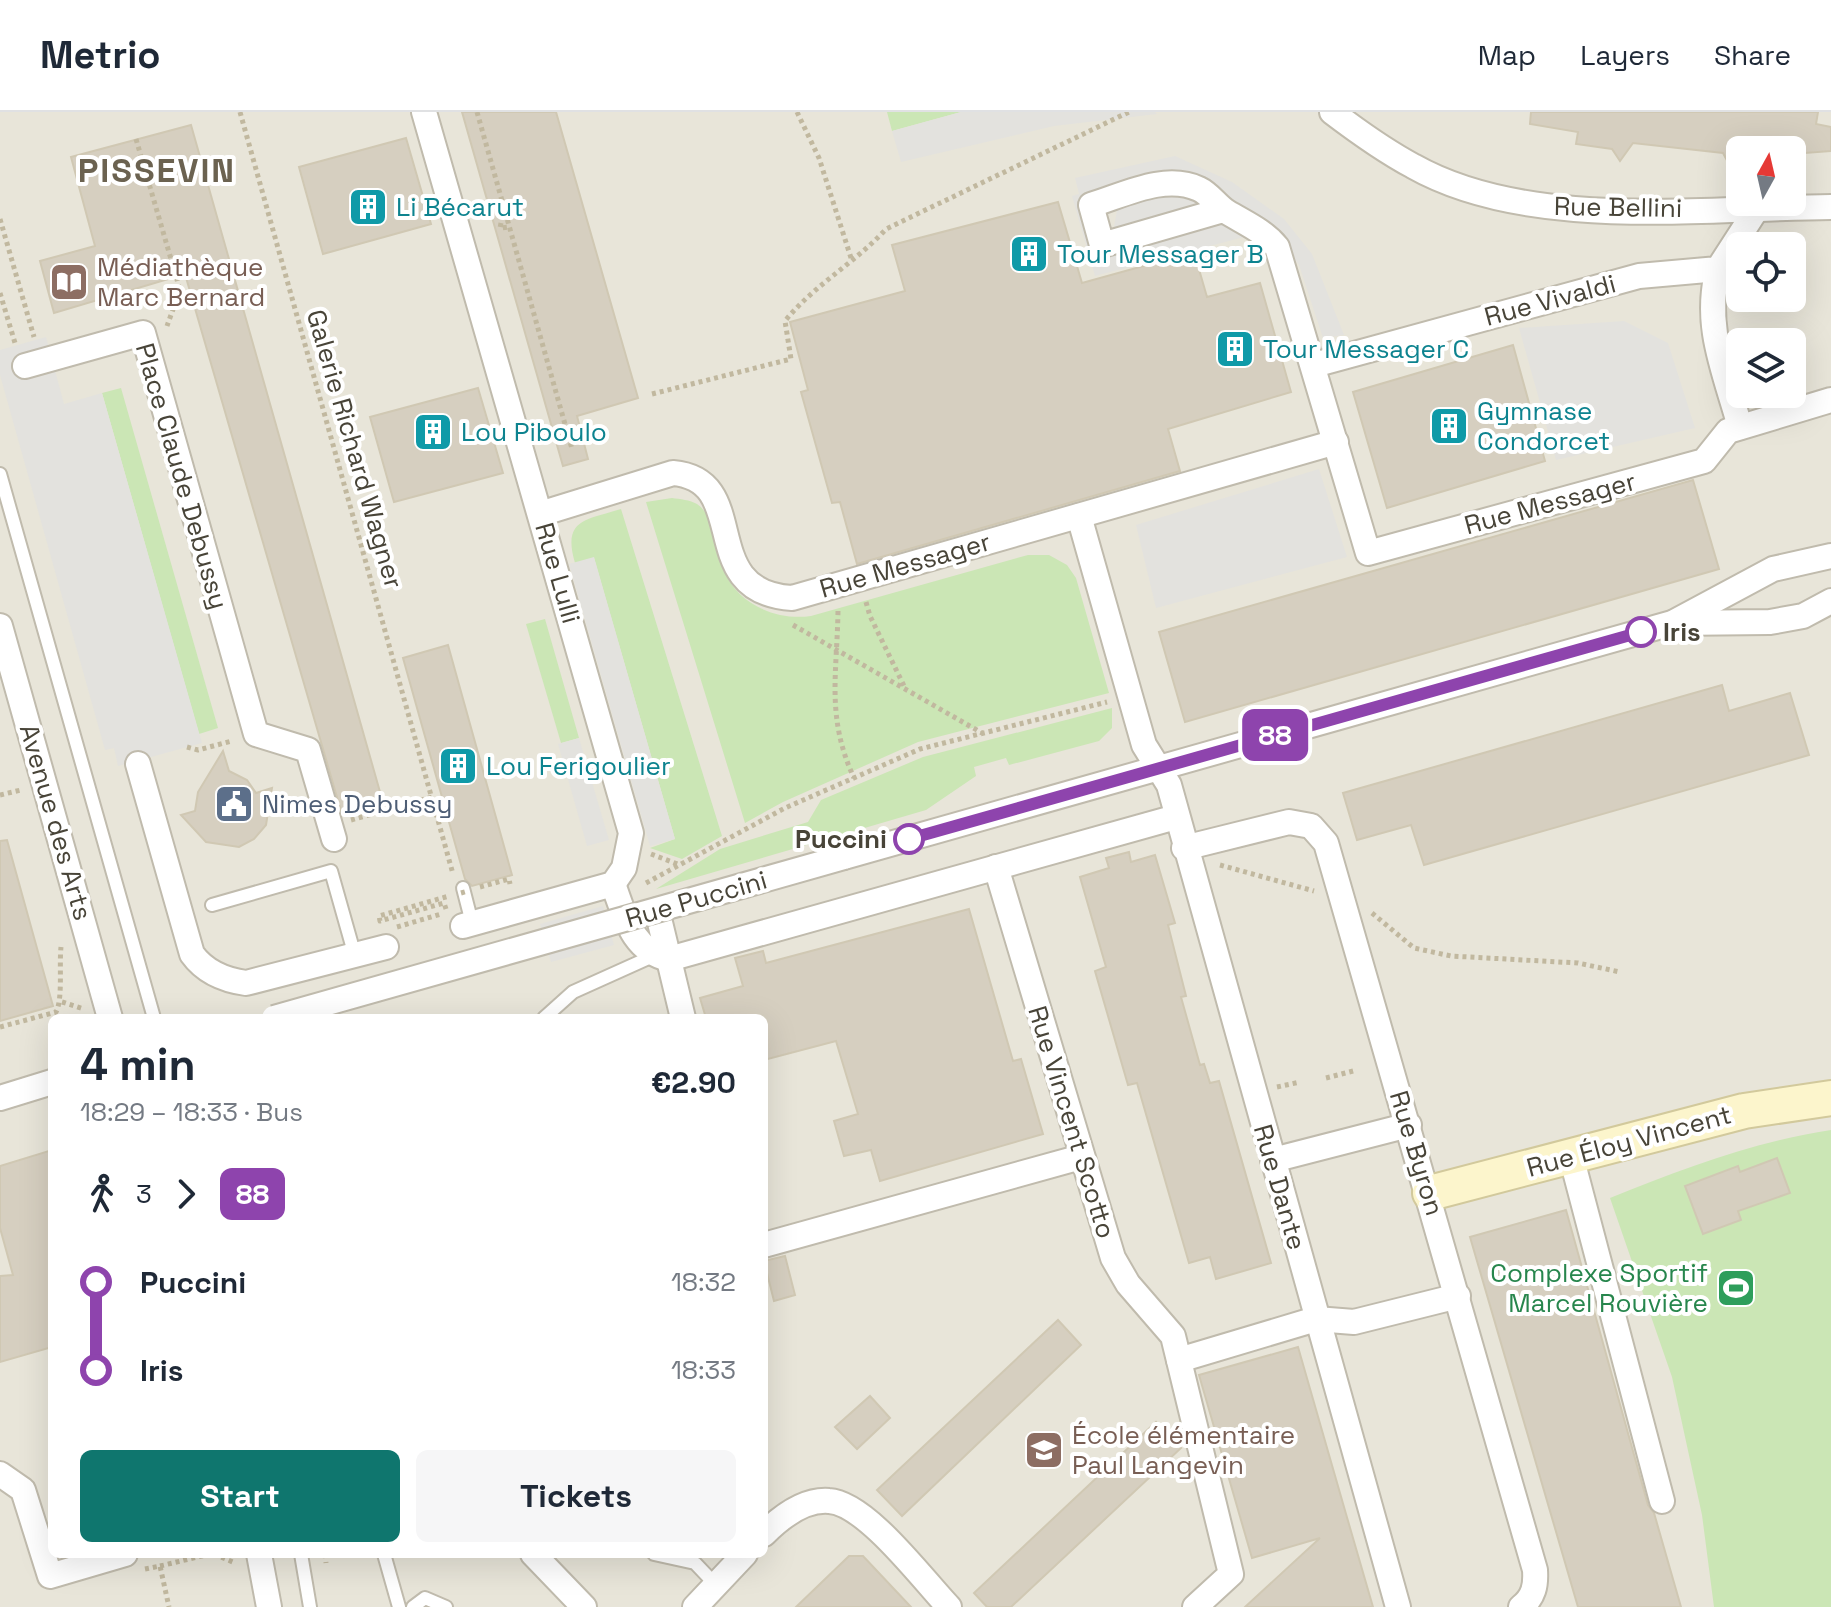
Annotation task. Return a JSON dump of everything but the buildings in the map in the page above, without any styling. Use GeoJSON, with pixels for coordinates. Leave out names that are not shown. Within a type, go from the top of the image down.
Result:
{"type":"FeatureCollection","features":[{"type":"Feature","properties":{"kind":"street","name":"Rue Lulli"},"geometry":{"type":"LineString","coordinates":[[424,112],[630,822],[630,849]]}},
{"type":"Feature","properties":{"kind":"street","name":"Rue Bellini"},"geometry":{"type":"LineString","coordinates":[[1332,112],[1414,167],[1483,194],[1591,211],[1726,208]]}},
{"type":"Feature","properties":{"kind":"street","name":"Rue Messager"},"geometry":{"type":"LineString","coordinates":[[1223,210],[1102,245],[1091,205],[1165,182],[1179,182],[1201,189],[1223,210],[1268,237],[1277,247],[1368,553],[1704,461],[1728,431],[1831,400]]}},
{"type":"Feature","properties":{"kind":"street","name":"Rue Bellini"},"geometry":{"type":"LineString","coordinates":[[1806,207],[1831,207]]}},
{"type":"Feature","properties":{"kind":"street"},"geometry":{"type":"LineString","coordinates":[[1740,427],[1713,326],[1710,298],[1718,269],[1752,216]]}},
{"type":"Feature","properties":{"kind":"street","name":"Rue Vivaldi"},"geometry":{"type":"LineString","coordinates":[[1314,365],[1639,276],[1718,269]]}},
{"type":"Feature","properties":{"kind":"street","name":"Place Claude Debussy"},"geometry":{"type":"LineString","coordinates":[[25,366],[143,333],[256,734]]}},
{"type":"Feature","properties":{"kind":"street","name":"Rue Messager"},"geometry":{"type":"LineString","coordinates":[[769,596],[792,598],[1336,442]]}},
{"type":"Feature","properties":{"kind":"street"},"geometry":{"type":"LineString","coordinates":[[540,514],[673,473],[690,475],[716,500],[739,576],[754,589],[769,596]]}},
{"type":"Feature","properties":{"kind":"street","name":"Rue Dante"},"geometry":{"type":"LineString","coordinates":[[1079,516],[1144,745],[1169,785],[1176,817],[1191,847],[1316,1319],[1398,1607]]}},
{"type":"Feature","properties":{"kind":"street","name":"Rue Puccini"},"geometry":{"type":"LineString","coordinates":[[288,1014],[1672,623],[1773,569],[1831,556]]}},
{"type":"Feature","properties":{"kind":"street","name":"Rue Puccini"},"geometry":{"type":"LineString","coordinates":[[1672,623],[1770,622],[1803,616],[1831,601]]}},
{"type":"Feature","properties":{"kind":"street","name":"Avenue des Arts"},"geometry":{"type":"LineString","coordinates":[[0,626],[109,1014]]}},
{"type":"Feature","properties":{"kind":"street"},"geometry":{"type":"LineString","coordinates":[[256,734],[308,750],[333,833]]}},
{"type":"Feature","properties":{"kind":"street"},"geometry":{"type":"LineString","coordinates":[[138,764],[192,954],[199,964],[229,981],[246,983],[352,948],[386,947]]}},
{"type":"Feature","properties":{"kind":"street"},"geometry":{"type":"LineString","coordinates":[[661,957],[1176,817]]}},
{"type":"Feature","properties":{"kind":"street","name":"Rue Byron"},"geometry":{"type":"LineString","coordinates":[[1191,847],[1289,822],[1311,826],[1326,843],[1430,1193],[1535,1570],[1536,1584],[1531,1597],[1521,1607]]}},
{"type":"Feature","properties":{"kind":"street"},"geometry":{"type":"LineString","coordinates":[[468,924],[613,884],[624,868],[630,849]]}},
{"type":"Feature","properties":{"kind":"street","name":"Rue Vincent Scotto"},"geometry":{"type":"LineString","coordinates":[[996,867],[1113,1258],[1128,1284],[1173,1336],[1231,1574],[1195,1607]]}},
{"type":"Feature","properties":{"kind":"street"},"geometry":{"type":"LineString","coordinates":[[613,884],[634,938],[661,957]]}},
{"type":"Feature","properties":{"kind":"street"},"geometry":{"type":"LineString","coordinates":[[657,910],[661,957],[682,1014]]}},
{"type":"Feature","properties":{"kind":"street"},"geometry":{"type":"LineString","coordinates":[[0,1098],[48,1083]]}},
{"type":"Feature","properties":{"kind":"street","name":"Rue Éloy Vincent"},"geometry":{"type":"LineString","coordinates":[[1430,1193],[1744,1111],[1831,1098]]}},
{"type":"Feature","properties":{"kind":"street"},"geometry":{"type":"LineString","coordinates":[[1273,1160],[1409,1125]]}},
{"type":"Feature","properties":{"kind":"street"},"geometry":{"type":"LineString","coordinates":[[1571,1156],[1662,1501]]}},
{"type":"Feature","properties":{"kind":"street"},"geometry":{"type":"LineString","coordinates":[[768,1244],[1081,1157]]}},
{"type":"Feature","properties":{"kind":"street"},"geometry":{"type":"LineString","coordinates":[[1179,1360],[1316,1319],[1354,1322],[1458,1296]]}},
{"type":"Feature","properties":{"kind":"street"},"geometry":{"type":"LineString","coordinates":[[0,1474],[23,1490],[50,1576],[130,1562]]}},
{"type":"Feature","properties":{"kind":"street"},"geometry":{"type":"LineString","coordinates":[[768,1531],[795,1509],[813,1502],[836,1502],[870,1523],[949,1607]]}},
{"type":"Feature","properties":{"kind":"street"},"geometry":{"type":"LineString","coordinates":[[260,1558],[269,1607]]}},
{"type":"Feature","properties":{"kind":"street"},"geometry":{"type":"LineString","coordinates":[[537,1558],[584,1607]]}},
{"type":"Feature","properties":{"kind":"street"},"geometry":{"type":"LineString","coordinates":[[695,1607],[741,1558]]}},
{"type":"Feature","properties":{"kind":"lane"},"geometry":{"type":"LineString","coordinates":[[0,474],[153,1014]]}},
{"type":"Feature","properties":{"kind":"lane"},"geometry":{"type":"LineString","coordinates":[[212,905],[331,871],[352,948]]}},
{"type":"Feature","properties":{"kind":"lane"},"geometry":{"type":"LineString","coordinates":[[463,891],[468,924]]}},
{"type":"Feature","properties":{"kind":"lane"},"geometry":{"type":"LineString","coordinates":[[548,1014],[573,992],[661,957]]}},
{"type":"Feature","properties":{"kind":"lane"},"geometry":{"type":"LineString","coordinates":[[302,1558],[310,1607]]}},
{"type":"Feature","properties":{"kind":"lane"},"geometry":{"type":"LineString","coordinates":[[385,1558],[399,1607]]}},
{"type":"Feature","properties":{"kind":"lane"},"geometry":{"type":"LineString","coordinates":[[672,1558],[695,1563],[715,1584]]}},
{"type":"Feature","properties":{"kind":"lane"},"geometry":{"type":"LineString","coordinates":[[413,1607],[425,1598],[446,1607]]}},
{"type":"Feature","properties":{"kind":"path","name":"Galerie Richard Wagner"},"geometry":{"type":"LineString","coordinates":[[240,112],[454,877]]}},
{"type":"Feature","properties":{"kind":"path"},"geometry":{"type":"LineString","coordinates":[[477,112],[572,449]]}},
{"type":"Feature","properties":{"kind":"path"},"geometry":{"type":"LineString","coordinates":[[797,112],[819,158],[852,261]]}},
{"type":"Feature","properties":{"kind":"path"},"geometry":{"type":"LineString","coordinates":[[652,394],[791,359],[785,321],[804,296],[852,261],[886,229],[1129,112]]}},
{"type":"Feature","properties":{"kind":"path"},"geometry":{"type":"LineString","coordinates":[[136,139],[180,290],[168,326],[143,333]]}},
{"type":"Feature","properties":{"kind":"path"},"geometry":{"type":"LineString","coordinates":[[0,219],[34,337],[25,366]]}},
{"type":"Feature","properties":{"kind":"path"},"geometry":{"type":"LineString","coordinates":[[501,223],[500,228],[509,227]]}},
{"type":"Feature","properties":{"kind":"path"},"geometry":{"type":"LineString","coordinates":[[0,293],[18,355],[25,366]]}},
{"type":"Feature","properties":{"kind":"path"},"geometry":{"type":"LineString","coordinates":[[861,578],[870,616],[906,690]]}},
{"type":"Feature","properties":{"kind":"path"},"geometry":{"type":"LineString","coordinates":[[832,586],[838,612],[835,723],[854,778]]}},
{"type":"Feature","properties":{"kind":"path"},"geometry":{"type":"LineString","coordinates":[[769,596],[792,624],[983,733]]}},
{"type":"Feature","properties":{"kind":"path"},"geometry":{"type":"LineString","coordinates":[[613,884],[645,884],[736,831],[920,749],[1129,696]]}},
{"type":"Feature","properties":{"kind":"path"},"geometry":{"type":"LineString","coordinates":[[187,747],[198,750],[256,734]]}},
{"type":"Feature","properties":{"kind":"path"},"geometry":{"type":"LineString","coordinates":[[333,833],[432,797]]}},
{"type":"Feature","properties":{"kind":"path"},"geometry":{"type":"LineString","coordinates":[[1191,847],[1225,868],[1341,897],[1382,918],[1414,948],[1451,956],[1578,963],[1620,972]]}},
{"type":"Feature","properties":{"kind":"path"},"geometry":{"type":"LineString","coordinates":[[630,849],[680,865]]}},
{"type":"Feature","properties":{"kind":"path"},"geometry":{"type":"LineString","coordinates":[[352,948],[447,913],[444,903],[380,921],[379,916],[509,879],[510,884]]}},
{"type":"Feature","properties":{"kind":"path"},"geometry":{"type":"LineString","coordinates":[[49,1014],[56,1012],[62,1002],[58,973],[61,947]]}},
{"type":"Feature","properties":{"kind":"path"},"geometry":{"type":"LineString","coordinates":[[0,1027],[48,1014]]}},
{"type":"Feature","properties":{"kind":"path"},"geometry":{"type":"LineString","coordinates":[[1326,1078],[1357,1070]]}},
{"type":"Feature","properties":{"kind":"path"},"geometry":{"type":"LineString","coordinates":[[1269,1089],[1300,1082]]}},
{"type":"Feature","properties":{"kind":"path"},"geometry":{"type":"LineString","coordinates":[[130,1562],[160,1566],[193,1558]]}},
{"type":"Feature","properties":{"kind":"path"},"geometry":{"type":"LineString","coordinates":[[325,1558],[326,1563]]}},
{"type":"Feature","properties":{"kind":"path"},"geometry":{"type":"LineString","coordinates":[[160,1566],[169,1607]]}},
{"type":"Feature","properties":{"kind":"shaded area"},"geometry":{"type":"Polygon","coordinates":[[[0,112],[1831,112],[1831,1607],[0,1607],[0,112]]]}},
{"type":"Feature","properties":{"kind":"shaded area"},"geometry":{"type":"Polygon","coordinates":[[[961,112],[1157,114],[1054,126],[901,162],[892,131],[961,112]]]}},
{"type":"Feature","properties":{"kind":"shaded area"},"geometry":{"type":"Polygon","coordinates":[[[1175,156],[1232,182],[1284,219],[1312,254],[1344,335],[1323,338],[1299,265],[1275,230],[1176,174],[1083,193],[1098,254],[1227,218],[1248,236],[1095,276],[1072,196],[1079,194],[1075,178],[1175,156]]]}},
{"type":"Feature","properties":{"kind":"shaded area"},"geometry":{"type":"Polygon","coordinates":[[[1199,191],[1205,210],[1113,232],[1119,200],[1199,191]]]}},
{"type":"Feature","properties":{"kind":"shaded area"},"geometry":{"type":"Polygon","coordinates":[[[1624,321],[1668,343],[1695,428],[1556,460],[1519,328],[1624,321]]]}},
{"type":"Feature","properties":{"kind":"shaded area"},"geometry":{"type":"Polygon","coordinates":[[[46,337],[64,404],[102,393],[202,743],[118,766],[114,748],[105,750],[0,375],[0,350],[46,337]]]}},
{"type":"Feature","properties":{"kind":"shaded area"},"geometry":{"type":"Polygon","coordinates":[[[1319,469],[1347,557],[1156,608],[1136,525],[1319,469]]]}},
{"type":"Feature","properties":{"kind":"shaded area"},"geometry":{"type":"Polygon","coordinates":[[[594,557],[675,839],[650,846],[569,564],[594,557]]]}},
{"type":"Feature","properties":{"kind":"shaded area"},"geometry":{"type":"Polygon","coordinates":[[[579,738],[609,840],[587,846],[558,744],[579,738]]]}},
{"type":"Feature","properties":{"kind":"shaded area"},"geometry":{"type":"Polygon","coordinates":[[[603,906],[614,945],[551,962],[540,924],[603,906]]]}},
{"type":"Feature","properties":{"kind":"green space"},"geometry":{"type":"Polygon","coordinates":[[[887,112],[961,112],[892,131],[887,112]]]}},
{"type":"Feature","properties":{"kind":"green space"},"geometry":{"type":"Polygon","coordinates":[[[121,388],[218,728],[199,734],[102,393],[121,388]]]}},
{"type":"Feature","properties":{"kind":"green space"},"geometry":{"type":"Polygon","coordinates":[[[672,498],[697,504],[708,517],[723,568],[737,591],[759,607],[784,616],[811,616],[1028,555],[1049,555],[1067,565],[1076,578],[1109,693],[918,742],[783,802],[745,823],[646,502],[672,498]]]}},
{"type":"Feature","properties":{"kind":"green space"},"geometry":{"type":"Polygon","coordinates":[[[621,509],[722,836],[682,859],[650,848],[675,839],[594,558],[575,563],[572,548],[575,529],[580,524],[621,509]]]}},
{"type":"Feature","properties":{"kind":"green space"},"geometry":{"type":"Polygon","coordinates":[[[545,619],[579,738],[561,743],[526,624],[545,619]]]}},
{"type":"Feature","properties":{"kind":"green space"},"geometry":{"type":"Polygon","coordinates":[[[1112,708],[1112,728],[1099,741],[1009,765],[1006,758],[974,767],[976,776],[926,810],[656,889],[720,849],[808,822],[821,800],[923,757],[1112,708]]]}},
{"type":"Feature","properties":{"kind":"green space","name":"Complexe Sportif Marcel Rouvière"},"geometry":{"type":"Polygon","coordinates":[[[1831,1130],[1831,1607],[1714,1607],[1702,1515],[1672,1377],[1610,1198],[1746,1149],[1831,1130]]]}},
{"type":"Feature","properties":{"kind":"bus line","name":"88"},"geometry":{"type":"LineString","coordinates":[[909,839],[1641,632]]}},
{"type":"Feature","properties":{"kind":"place","name":"Li Bécarut"},"geometry":{"type":"Point","coordinates":[368,207]}},
{"type":"Feature","properties":{"kind":"place","name":"Tour Messager B"},"geometry":{"type":"Point","coordinates":[1029,254]}},
{"type":"Feature","properties":{"kind":"place","name":"Médiathèque Marc Bernard"},"geometry":{"type":"Point","coordinates":[69,282]}},
{"type":"Feature","properties":{"kind":"place","name":"Tour Messager C"},"geometry":{"type":"Point","coordinates":[1235,349]}},
{"type":"Feature","properties":{"kind":"place","name":"Gymnase Condorcet"},"geometry":{"type":"Point","coordinates":[1449,426]}},
{"type":"Feature","properties":{"kind":"place","name":"Lou Piboulo"},"geometry":{"type":"Point","coordinates":[433,432]}},
{"type":"Feature","properties":{"kind":"place","name":"Iris"},"geometry":{"type":"Point","coordinates":[1641,632]}},
{"type":"Feature","properties":{"kind":"place","name":"Lou Ferigoulier"},"geometry":{"type":"Point","coordinates":[458,766]}},
{"type":"Feature","properties":{"kind":"place","name":"Nimes Debussy"},"geometry":{"type":"Point","coordinates":[234,804]}},
{"type":"Feature","properties":{"kind":"place","name":"Puccini"},"geometry":{"type":"Point","coordinates":[909,839]}},
{"type":"Feature","properties":{"kind":"place","name":"Complexe Sportif Marcel Rouvière"},"geometry":{"type":"Point","coordinates":[1736,1288]}},
{"type":"Feature","properties":{"kind":"place","name":"École élémentaire Paul Langevin"},"geometry":{"type":"Point","coordinates":[1044,1450]}},
{"type":"Feature","properties":{"kind":"district","name":"PISSEVIN"},"geometry":{"type":"Point","coordinates":[157,170]}}]}
